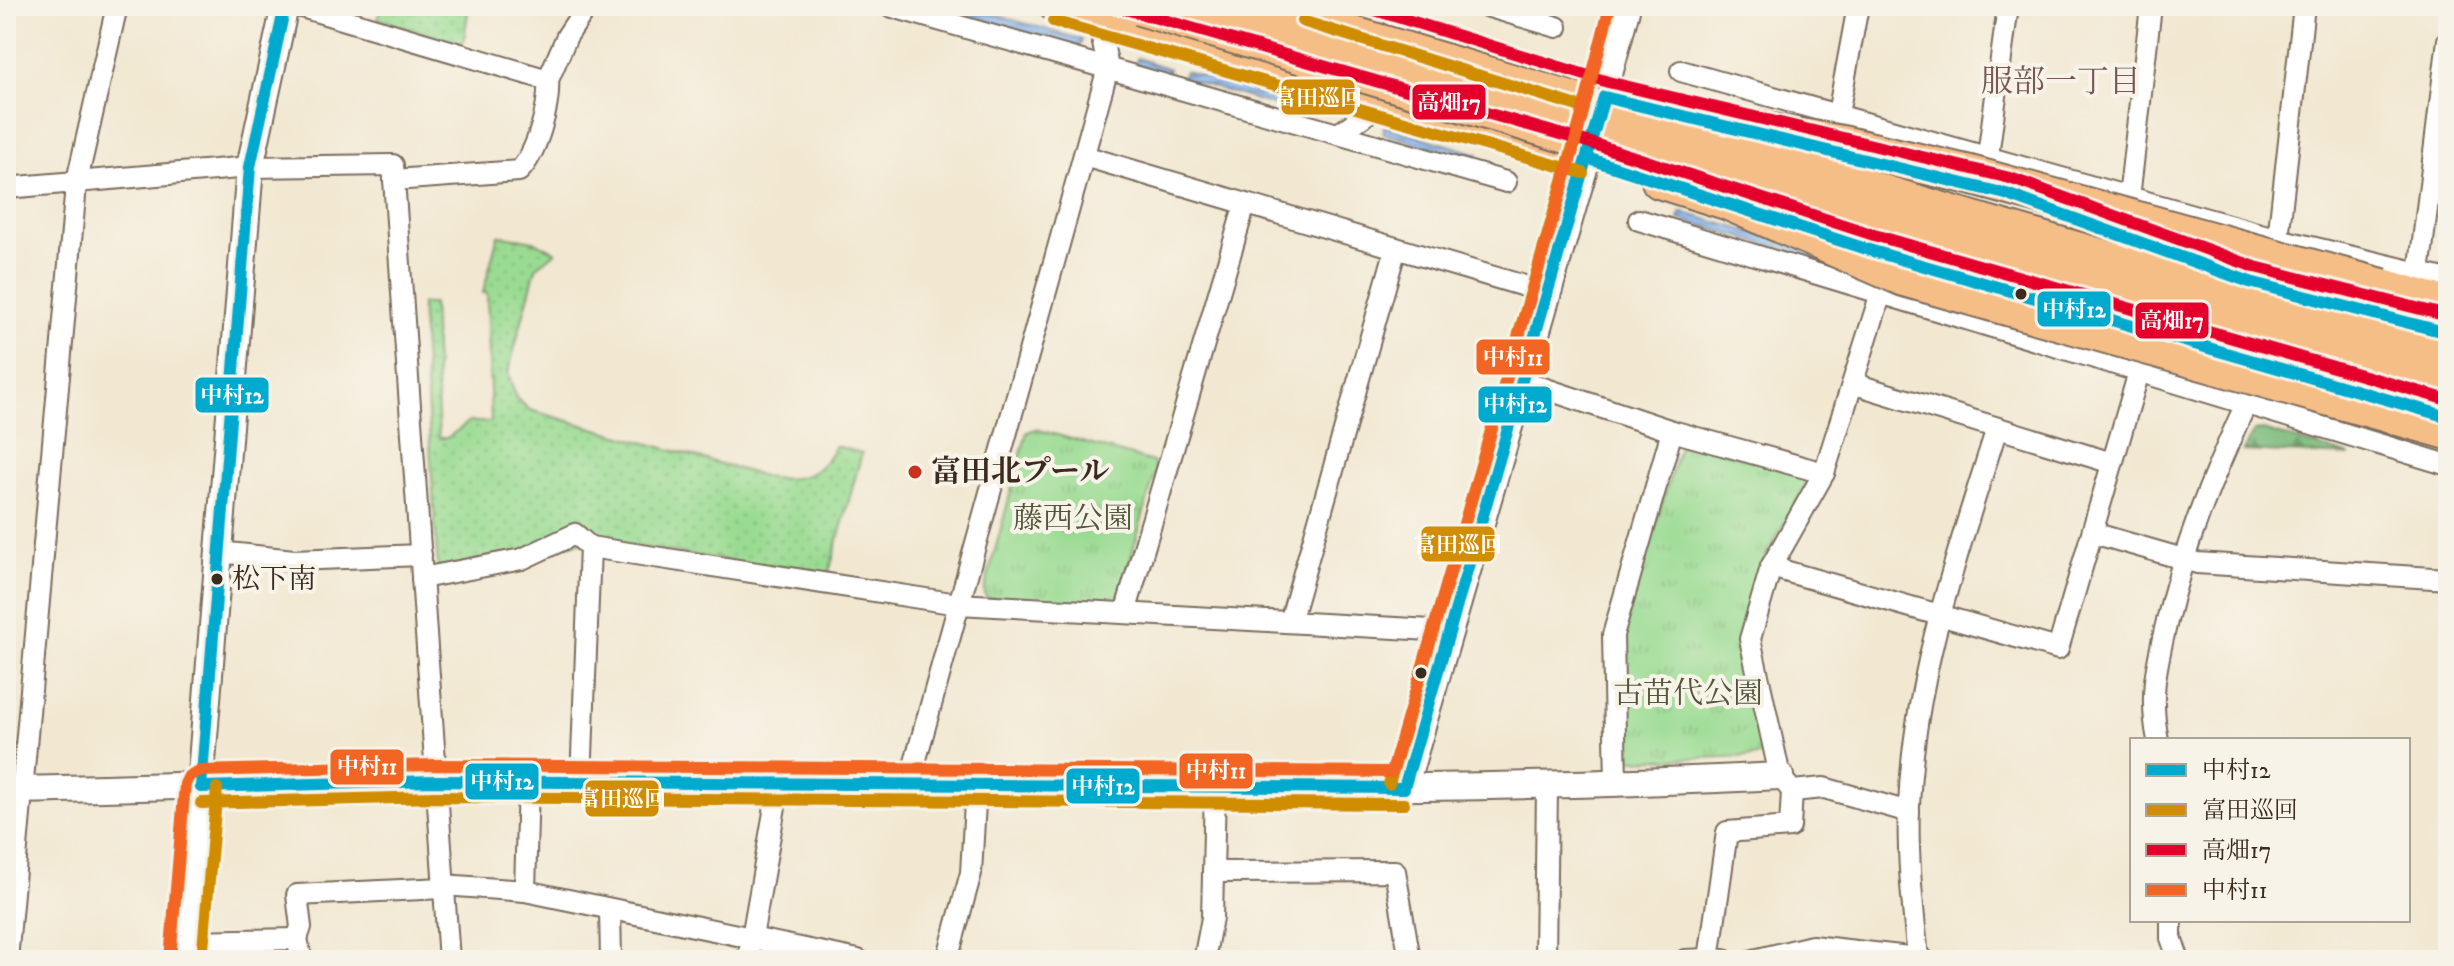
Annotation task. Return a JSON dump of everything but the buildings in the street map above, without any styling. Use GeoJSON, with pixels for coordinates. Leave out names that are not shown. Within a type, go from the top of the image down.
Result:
{"type":"FeatureCollection","features":[{"type":"Feature","properties":{"kind":"highway"},"geometry":{"type":"LineString","coordinates":[[1057,6],[1384,102],[1576,146],[1869,250],[2442,411]]}},
{"type":"Feature","properties":{"kind":"highway"},"geometry":{"type":"LineString","coordinates":[[1140,6],[1576,146],[2442,411]]}},
{"type":"Feature","properties":{"kind":"highway"},"geometry":{"type":"LineString","coordinates":[[1252,6],[2285,312],[2448,355]]}},
{"type":"Feature","properties":{"kind":"highway"},"geometry":{"type":"LineString","coordinates":[[1307,6],[1604,97],[2006,194],[2250,282],[2448,333]]}},
{"type":"Feature","properties":{"kind":"highway"},"geometry":{"type":"LineString","coordinates":[[1551,96],[1842,145],[1970,175],[2448,307]]}},
{"type":"Feature","properties":{"kind":"street"},"geometry":{"type":"LineString","coordinates":[[7,960],[14,790],[76,185],[117,6]]}},
{"type":"Feature","properties":{"kind":"street"},"geometry":{"type":"LineString","coordinates":[[285,6],[250,167],[187,950],[297,939]]}},
{"type":"Feature","properties":{"kind":"street"},"geometry":{"type":"LineString","coordinates":[[298,6],[548,80]]}},
{"type":"Feature","properties":{"kind":"street"},"geometry":{"type":"LineString","coordinates":[[394,180],[519,171],[529,161],[549,92],[548,80],[567,36],[587,6]]}},
{"type":"Feature","properties":{"kind":"street"},"geometry":{"type":"LineString","coordinates":[[889,6],[938,13],[1108,68],[1506,182]]}},
{"type":"Feature","properties":{"kind":"street"},"geometry":{"type":"LineString","coordinates":[[1387,6],[1406,35]]}},
{"type":"Feature","properties":{"kind":"street"},"geometry":{"type":"LineString","coordinates":[[1486,6],[1557,27]]}},
{"type":"Feature","properties":{"kind":"street"},"geometry":{"type":"LineString","coordinates":[[1404,788],[1548,293],[1576,146],[1604,97],[1627,6]]}},
{"type":"Feature","properties":{"kind":"street"},"geometry":{"type":"LineString","coordinates":[[1838,114],[1858,6]]}},
{"type":"Feature","properties":{"kind":"street"},"geometry":{"type":"LineString","coordinates":[[1988,156],[2008,6]]}},
{"type":"Feature","properties":{"kind":"street"},"geometry":{"type":"LineString","coordinates":[[2129,198],[2151,6]]}},
{"type":"Feature","properties":{"kind":"street"},"geometry":{"type":"LineString","coordinates":[[2278,239],[2304,6]]}},
{"type":"Feature","properties":{"kind":"street"},"geometry":{"type":"LineString","coordinates":[[909,784],[1108,68],[1098,18]]}},
{"type":"Feature","properties":{"kind":"street"},"geometry":{"type":"LineString","coordinates":[[2419,273],[2448,40]]}},
{"type":"Feature","properties":{"kind":"street"},"geometry":{"type":"LineString","coordinates":[[1681,71],[2278,239],[2448,280]]}},
{"type":"Feature","properties":{"kind":"street"},"geometry":{"type":"LineString","coordinates":[[1338,134],[1384,102]]}},
{"type":"Feature","properties":{"kind":"street"},"geometry":{"type":"LineString","coordinates":[[1876,162],[1926,142]]}},
{"type":"Feature","properties":{"kind":"street"},"geometry":{"type":"LineString","coordinates":[[1084,156],[1548,293]]}},
{"type":"Feature","properties":{"kind":"street"},"geometry":{"type":"LineString","coordinates":[[6,188],[76,185],[250,167],[393,165],[449,960]]}},
{"type":"Feature","properties":{"kind":"street"},"geometry":{"type":"LineString","coordinates":[[1125,613],[1245,204]]}},
{"type":"Feature","properties":{"kind":"street"},"geometry":{"type":"LineString","coordinates":[[1639,220],[2448,465]]}},
{"type":"Feature","properties":{"kind":"street"},"geometry":{"type":"LineString","coordinates":[[1290,622],[1396,248]]}},
{"type":"Feature","properties":{"kind":"street"},"geometry":{"type":"LineString","coordinates":[[1869,250],[1907,301]]}},
{"type":"Feature","properties":{"kind":"street"},"geometry":{"type":"LineString","coordinates":[[1685,960],[1717,959],[1727,832],[1790,827],[1786,783],[1750,639],[1771,567],[1824,473],[1855,384],[1881,293]]}},
{"type":"Feature","properties":{"kind":"street"},"geometry":{"type":"LineString","coordinates":[[1771,567],[2058,649],[2139,372]]}},
{"type":"Feature","properties":{"kind":"street"},"geometry":{"type":"LineString","coordinates":[[1522,381],[1672,431],[1824,473]]}},
{"type":"Feature","properties":{"kind":"street"},"geometry":{"type":"LineString","coordinates":[[1855,384],[2112,463]]}},
{"type":"Feature","properties":{"kind":"street"},"geometry":{"type":"LineString","coordinates":[[2158,738],[2151,707],[2153,683],[2181,558],[2201,502],[2245,406]]}},
{"type":"Feature","properties":{"kind":"street"},"geometry":{"type":"LineString","coordinates":[[2442,411],[2448,447]]}},
{"type":"Feature","properties":{"kind":"street"},"geometry":{"type":"LineString","coordinates":[[1754,960],[1812,946],[1921,959],[1909,864],[1909,812],[1919,706],[1939,613],[1997,428]]}},
{"type":"Feature","properties":{"kind":"street"},"geometry":{"type":"LineString","coordinates":[[1616,784],[1613,635],[1672,431]]}},
{"type":"Feature","properties":{"kind":"street"},"geometry":{"type":"LineString","coordinates":[[2093,533],[2197,563],[2448,579]]}},
{"type":"Feature","properties":{"kind":"street"},"geometry":{"type":"LineString","coordinates":[[422,578],[522,559],[575,534],[590,547],[958,604],[1450,631]]}},
{"type":"Feature","properties":{"kind":"street"},"geometry":{"type":"LineString","coordinates":[[581,782],[590,547]]}},
{"type":"Feature","properties":{"kind":"street"},"geometry":{"type":"LineString","coordinates":[[219,552],[294,560],[421,555]]}},
{"type":"Feature","properties":{"kind":"street"},"geometry":{"type":"LineString","coordinates":[[14,790],[436,781],[1404,788],[1786,783],[1824,788],[1909,812]]}},
{"type":"Feature","properties":{"kind":"street"},"geometry":{"type":"LineString","coordinates":[[525,891],[528,782]]}},
{"type":"Feature","properties":{"kind":"street"},"geometry":{"type":"LineString","coordinates":[[748,960],[779,784]]}},
{"type":"Feature","properties":{"kind":"street"},"geometry":{"type":"LineString","coordinates":[[947,960],[971,873],[976,785]]}},
{"type":"Feature","properties":{"kind":"street"},"geometry":{"type":"LineString","coordinates":[[1545,960],[1547,786]]}},
{"type":"Feature","properties":{"kind":"street"},"geometry":{"type":"LineString","coordinates":[[1204,960],[1212,918],[1215,787]]}},
{"type":"Feature","properties":{"kind":"street"},"geometry":{"type":"LineString","coordinates":[[1213,872],[1395,871],[1410,960]]}},
{"type":"Feature","properties":{"kind":"street"},"geometry":{"type":"LineString","coordinates":[[302,960],[297,939],[301,927],[297,895],[443,887],[525,891],[858,960]]}},
{"type":"Feature","properties":{"kind":"street"},"geometry":{"type":"LineString","coordinates":[[610,909],[611,960]]}},
{"type":"Feature","properties":{"kind":"street"},"geometry":{"type":"LineString","coordinates":[[2171,922],[2171,938],[2179,960]]}},
{"type":"Feature","properties":{"kind":"green space"},"geometry":{"type":"Polygon","coordinates":[[[382,6],[469,6],[463,45],[378,19],[382,6]]]}},
{"type":"Feature","properties":{"kind":"green space"},"geometry":{"type":"Polygon","coordinates":[[[498,235],[534,241],[556,252],[536,268],[508,373],[516,398],[530,410],[770,478],[808,474],[823,464],[835,446],[862,453],[828,576],[595,540],[438,570],[421,304],[433,304],[439,438],[447,438],[469,422],[491,422],[487,293],[483,293],[498,235]]]}},
{"type":"Feature","properties":{"kind":"green space","name":"藤西公園"},"geometry":{"type":"Polygon","coordinates":[[[1036,429],[1153,462],[1156,470],[1120,596],[1114,603],[986,598],[984,591],[1027,432],[1036,429]]]}},
{"type":"Feature","properties":{"kind":"green space"},"geometry":{"type":"Polygon","coordinates":[[[2263,430],[2351,456],[2243,451],[2254,431],[2263,430]]]}},
{"type":"Feature","properties":{"kind":"green space","name":"古苗代公園"},"geometry":{"type":"Polygon","coordinates":[[[1690,442],[1804,476],[1807,483],[1762,563],[1740,639],[1766,748],[1761,756],[1632,760],[1627,756],[1622,637],[1679,447],[1690,442]]]}},
{"type":"Feature","properties":{"kind":"green space"},"geometry":{"type":"Polygon","coordinates":[[[765,949],[820,960],[756,960],[757,953],[765,949]]]}},
{"type":"Feature","properties":{"kind":"water"},"geometry":{"type":"Polygon","coordinates":[[[966,6],[1082,40],[1079,47],[964,14],[966,6]]]}},
{"type":"Feature","properties":{"kind":"water"},"geometry":{"type":"Polygon","coordinates":[[[1137,58],[1169,69],[1167,76],[1135,66],[1137,58]]]}},
{"type":"Feature","properties":{"kind":"water"},"geometry":{"type":"Polygon","coordinates":[[[1185,71],[1273,98],[1332,107],[1330,114],[1273,105],[1182,78],[1185,71]]]}},
{"type":"Feature","properties":{"kind":"water"},"geometry":{"type":"Polygon","coordinates":[[[1384,126],[1478,154],[1476,161],[1383,133],[1384,126]]]}},
{"type":"Feature","properties":{"kind":"water"},"geometry":{"type":"Polygon","coordinates":[[[1681,212],[1844,259],[1841,267],[1679,219],[1681,212]]]}},
{"type":"Feature","properties":{"kind":"transit line","name":"中村12"},"geometry":{"type":"LineString","coordinates":[[201,787],[250,167],[285,6]]}},
{"type":"Feature","properties":{"kind":"transit line","name":"高畑17"},"geometry":{"type":"LineString","coordinates":[[1115,6],[1591,143],[1874,235],[2448,400]]}},
{"type":"Feature","properties":{"kind":"transit line","name":"高畑17"},"geometry":{"type":"LineString","coordinates":[[1362,6],[1608,82],[2010,178],[2255,267],[2448,316]]}},
{"type":"Feature","properties":{"kind":"transit line","name":"中村11"},"geometry":{"type":"LineString","coordinates":[[170,959],[185,784],[189,776],[199,771],[436,765],[1392,772],[1572,154],[1610,6]]}},
{"type":"Feature","properties":{"kind":"transit line","name":"富田巡回"},"geometry":{"type":"LineString","coordinates":[[1053,21],[1583,173]]}},
{"type":"Feature","properties":{"kind":"transit line","name":"富田巡回"},"geometry":{"type":"LineString","coordinates":[[1302,21],[1584,108],[1389,784]]}},
{"type":"Feature","properties":{"kind":"transit line","name":"中村12"},"geometry":{"type":"LineString","coordinates":[[1404,788],[1604,97],[2006,194],[2250,282],[2448,333]]}},
{"type":"Feature","properties":{"kind":"transit line","name":"中村12"},"geometry":{"type":"LineString","coordinates":[[1587,158],[1869,250],[2448,417]]}},
{"type":"Feature","properties":{"kind":"transit line","name":"中村12"},"geometry":{"type":"LineString","coordinates":[[201,787],[436,781],[1404,788]]}},
{"type":"Feature","properties":{"kind":"transit line","name":"富田巡回"},"geometry":{"type":"LineString","coordinates":[[202,960],[217,788]]}},
{"type":"Feature","properties":{"kind":"transit line","name":"富田巡回"},"geometry":{"type":"LineString","coordinates":[[201,803],[436,797],[1404,804]]}},
{"type":"Feature","properties":{"kind":"place","name":"富田北プール"},"geometry":{"type":"Point","coordinates":[915,472]}},
{"type":"Feature","properties":{"kind":"place","name":"松下南"},"geometry":{"type":"Point","coordinates":[217,579]}},
{"type":"Feature","properties":{"kind":"district","name":"服部一丁目"},"geometry":{"type":"Point","coordinates":[2061,83]}}]}
